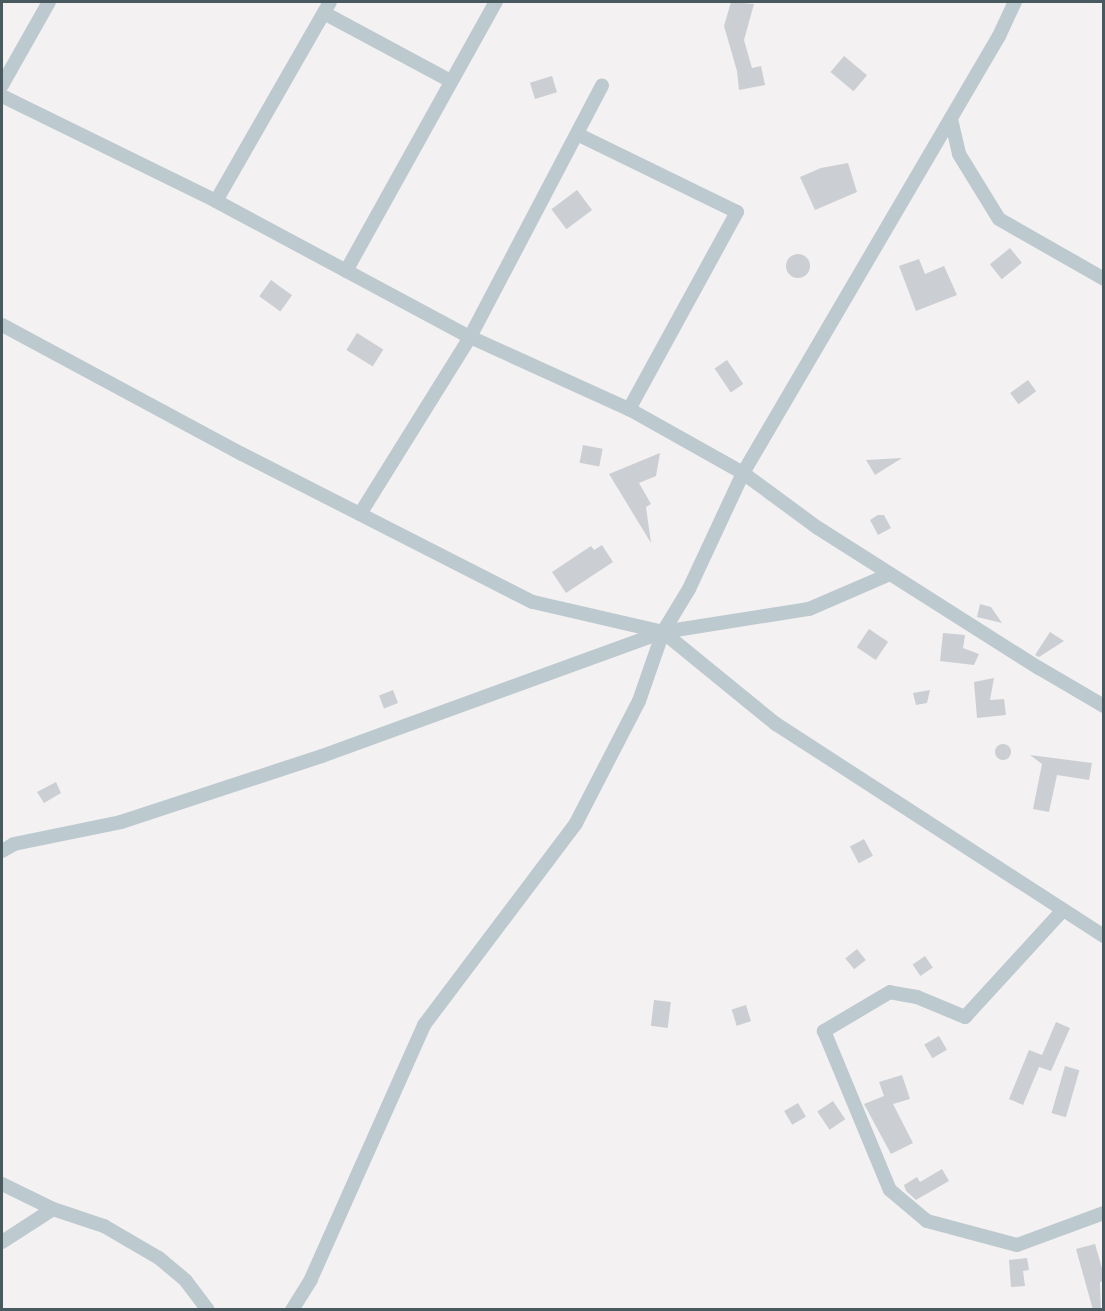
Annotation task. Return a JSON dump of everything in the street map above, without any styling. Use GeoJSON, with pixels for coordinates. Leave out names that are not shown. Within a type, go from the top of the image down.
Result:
{"type":"FeatureCollection","features":[{"type":"Feature","properties":{"kind":"street"},"geometry":{"type":"LineString","coordinates":[[2,85],[49,2]]}},
{"type":"Feature","properties":{"kind":"street"},"geometry":{"type":"LineString","coordinates":[[346,270],[412,156],[496,2]]}},
{"type":"Feature","properties":{"kind":"street"},"geometry":{"type":"LineString","coordinates":[[292,1310],[311,1279],[424,1025],[576,823],[639,701],[663,632],[689,589],[743,473],[999,36],[1015,2]]}},
{"type":"Feature","properties":{"kind":"street"},"geometry":{"type":"LineString","coordinates":[[216,201],[327,7],[451,81]]}},
{"type":"Feature","properties":{"kind":"street"},"geometry":{"type":"LineString","coordinates":[[360,514],[470,337],[602,86]]}},
{"type":"Feature","properties":{"kind":"street"},"geometry":{"type":"LineString","coordinates":[[2,96],[216,201],[470,337],[629,409],[743,473],[818,528],[1104,706]]}},
{"type":"Feature","properties":{"kind":"street"},"geometry":{"type":"LineString","coordinates":[[951,119],[959,154],[999,219],[1104,279]]}},
{"type":"Feature","properties":{"kind":"street"},"geometry":{"type":"LineString","coordinates":[[577,134],[737,212],[629,409]]}},
{"type":"Feature","properties":{"kind":"street"},"geometry":{"type":"LineString","coordinates":[[2,325],[533,603],[663,632],[776,724],[1104,936]]}},
{"type":"Feature","properties":{"kind":"street"},"geometry":{"type":"LineString","coordinates":[[2,851],[14,844],[121,822],[322,756],[663,632],[809,609],[890,574]]}},
{"type":"Feature","properties":{"kind":"street"},"geometry":{"type":"LineString","coordinates":[[1063,910],[965,1017],[917,997],[890,992],[824,1031],[890,1190],[927,1221],[1017,1245],[1104,1213]]}},
{"type":"Feature","properties":{"kind":"street"},"geometry":{"type":"LineString","coordinates":[[2,1184],[53,1209],[104,1226],[159,1258],[186,1281],[208,1310]]}},
{"type":"Feature","properties":{"kind":"street"},"geometry":{"type":"LineString","coordinates":[[2,1242],[53,1209]]}},
{"type":"Feature","properties":{"kind":"building"},"geometry":{"type":"Polygon","coordinates":[[[731,2],[754,4],[744,40],[752,68],[761,66],[765,85],[739,90],[737,71],[724,26],[731,2]]]}},
{"type":"Feature","properties":{"kind":"building"},"geometry":{"type":"Polygon","coordinates":[[[844,56],[867,75],[853,91],[831,72],[844,56]]]}},
{"type":"Feature","properties":{"kind":"building"},"geometry":{"type":"Polygon","coordinates":[[[552,76],[557,92],[535,99],[530,83],[552,76]]]}},
{"type":"Feature","properties":{"kind":"building"},"geometry":{"type":"Polygon","coordinates":[[[848,163],[857,192],[815,210],[800,177],[821,168],[848,163]]]}},
{"type":"Feature","properties":{"kind":"building"},"geometry":{"type":"Polygon","coordinates":[[[577,190],[592,210],[566,229],[551,209],[577,190]]]}},
{"type":"Feature","properties":{"kind":"building"},"geometry":{"type":"Polygon","coordinates":[[[1010,248],[1022,263],[1002,279],[990,264],[1010,248]]]}},
{"type":"Feature","properties":{"kind":"building"},"geometry":{"type":"Polygon","coordinates":[[[798,254],[807,257],[810,266],[807,275],[798,278],[789,275],[786,266],[789,257],[798,254]]]}},
{"type":"Feature","properties":{"kind":"building"},"geometry":{"type":"Polygon","coordinates":[[[919,259],[925,274],[944,266],[957,295],[916,311],[899,266],[919,259]]]}},
{"type":"Feature","properties":{"kind":"building"},"geometry":{"type":"Polygon","coordinates":[[[271,280],[292,295],[280,311],[259,296],[271,280]]]}},
{"type":"Feature","properties":{"kind":"building"},"geometry":{"type":"Polygon","coordinates":[[[357,333],[383,349],[373,366],[346,350],[357,333]]]}},
{"type":"Feature","properties":{"kind":"building"},"geometry":{"type":"Polygon","coordinates":[[[727,360],[743,384],[731,392],[715,368],[727,360]]]}},
{"type":"Feature","properties":{"kind":"building"},"geometry":{"type":"Polygon","coordinates":[[[1028,380],[1036,391],[1018,404],[1010,393],[1028,380]]]}},
{"type":"Feature","properties":{"kind":"building"},"geometry":{"type":"Polygon","coordinates":[[[583,445],[603,449],[599,466],[580,463],[583,445]]]}},
{"type":"Feature","properties":{"kind":"building"},"geometry":{"type":"Polygon","coordinates":[[[660,453],[656,476],[639,483],[651,504],[646,507],[651,543],[609,474],[660,453]]]}},
{"type":"Feature","properties":{"kind":"building"},"geometry":{"type":"Polygon","coordinates":[[[902,458],[875,475],[866,460],[902,458]]]}},
{"type":"Feature","properties":{"kind":"building"},"geometry":{"type":"Polygon","coordinates":[[[878,515],[884,515],[891,528],[878,535],[870,520],[878,515]]]}},
{"type":"Feature","properties":{"kind":"building"},"geometry":{"type":"Polygon","coordinates":[[[602,545],[613,562],[566,593],[552,572],[591,546],[594,550],[602,545]]]}},
{"type":"Feature","properties":{"kind":"building"},"geometry":{"type":"Polygon","coordinates":[[[980,604],[991,607],[1002,623],[977,617],[980,604]]]}},
{"type":"Feature","properties":{"kind":"building"},"geometry":{"type":"Polygon","coordinates":[[[869,629],[888,642],[876,660],[857,647],[869,629]]]}},
{"type":"Feature","properties":{"kind":"building"},"geometry":{"type":"Polygon","coordinates":[[[1050,632],[1064,641],[1039,657],[1035,655],[1050,632]]]}},
{"type":"Feature","properties":{"kind":"building"},"geometry":{"type":"Polygon","coordinates":[[[943,633],[965,635],[963,648],[979,654],[974,665],[940,661],[943,633]]]}},
{"type":"Feature","properties":{"kind":"building"},"geometry":{"type":"Polygon","coordinates":[[[994,678],[990,700],[1004,699],[1006,715],[977,718],[974,682],[994,678]]]}},
{"type":"Feature","properties":{"kind":"building"},"geometry":{"type":"Polygon","coordinates":[[[393,690],[398,703],[384,708],[379,695],[393,690]]]}},
{"type":"Feature","properties":{"kind":"building"},"geometry":{"type":"Polygon","coordinates":[[[930,690],[927,703],[916,705],[913,693],[930,690]]]}},
{"type":"Feature","properties":{"kind":"building"},"geometry":{"type":"Polygon","coordinates":[[[1000,744],[1006,744],[1011,752],[1009,758],[1000,760],[995,755],[995,749],[1000,744]]]}},
{"type":"Feature","properties":{"kind":"building"},"geometry":{"type":"Polygon","coordinates":[[[1030,755],[1092,763],[1089,780],[1057,775],[1049,812],[1033,809],[1042,764],[1030,755]]]}},
{"type":"Feature","properties":{"kind":"building"},"geometry":{"type":"Polygon","coordinates":[[[56,782],[61,793],[44,803],[37,792],[56,782]]]}},
{"type":"Feature","properties":{"kind":"building"},"geometry":{"type":"Polygon","coordinates":[[[864,839],[873,856],[859,863],[850,847],[864,839]]]}},
{"type":"Feature","properties":{"kind":"building"},"geometry":{"type":"Polygon","coordinates":[[[857,949],[866,960],[854,969],[845,958],[857,949]]]}},
{"type":"Feature","properties":{"kind":"building"},"geometry":{"type":"Polygon","coordinates":[[[925,956],[933,968],[920,976],[913,964],[925,956]]]}},
{"type":"Feature","properties":{"kind":"building"},"geometry":{"type":"Polygon","coordinates":[[[654,1000],[671,1002],[668,1028],[651,1026],[654,1000]]]}},
{"type":"Feature","properties":{"kind":"building"},"geometry":{"type":"Polygon","coordinates":[[[746,1005],[751,1021],[737,1026],[732,1009],[746,1005]]]}},
{"type":"Feature","properties":{"kind":"building"},"geometry":{"type":"Polygon","coordinates":[[[1056,1022],[1070,1028],[1051,1071],[1039,1067],[1023,1105],[1009,1099],[1029,1050],[1042,1055],[1056,1022]]]}},
{"type":"Feature","properties":{"kind":"building"},"geometry":{"type":"Polygon","coordinates":[[[939,1036],[947,1050],[932,1058],[924,1044],[939,1036]]]}},
{"type":"Feature","properties":{"kind":"building"},"geometry":{"type":"Polygon","coordinates":[[[1065,1066],[1079,1070],[1066,1117],[1051,1113],[1065,1066]]]}},
{"type":"Feature","properties":{"kind":"building"},"geometry":{"type":"Polygon","coordinates":[[[902,1075],[910,1099],[893,1104],[913,1143],[891,1154],[864,1104],[884,1096],[879,1082],[902,1075]]]}},
{"type":"Feature","properties":{"kind":"building"},"geometry":{"type":"Polygon","coordinates":[[[833,1101],[845,1119],[830,1130],[817,1112],[833,1101]]]}},
{"type":"Feature","properties":{"kind":"building"},"geometry":{"type":"Polygon","coordinates":[[[798,1103],[806,1117],[792,1125],[784,1111],[798,1103]]]}},
{"type":"Feature","properties":{"kind":"building"},"geometry":{"type":"Polygon","coordinates":[[[942,1169],[949,1181],[916,1200],[906,1191],[904,1185],[917,1177],[920,1182],[942,1169]]]}},
{"type":"Feature","properties":{"kind":"building"},"geometry":{"type":"Polygon","coordinates":[[[1095,1244],[1104,1275],[1104,1281],[1100,1282],[1101,1310],[1093,1310],[1076,1249],[1095,1244]]]}},
{"type":"Feature","properties":{"kind":"building"},"geometry":{"type":"Polygon","coordinates":[[[1027,1258],[1029,1270],[1023,1271],[1025,1286],[1011,1287],[1009,1260],[1027,1258]]]}}]}
